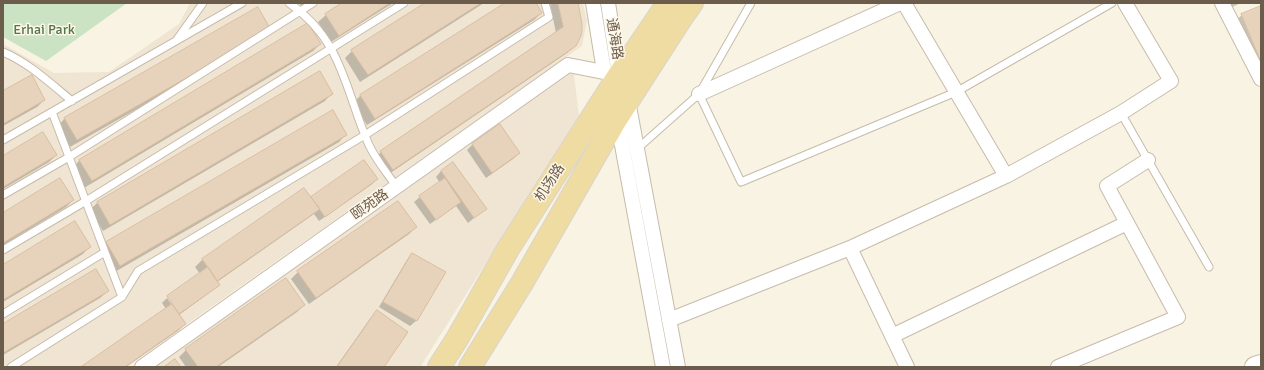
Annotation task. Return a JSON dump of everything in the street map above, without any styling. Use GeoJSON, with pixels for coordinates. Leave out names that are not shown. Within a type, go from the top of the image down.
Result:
{"type":"FeatureCollection","features":[{"type":"Feature","properties":{"kind":"main road","name":"机场路"},"geometry":{"type":"LineString","coordinates":[[438,367],[457,339],[611,73],[668,3]]}},
{"type":"Feature","properties":{"kind":"main road","name":"机场路"},"geometry":{"type":"LineString","coordinates":[[470,367],[522,283],[623,109],[692,3]]}},
{"type":"Feature","properties":{"kind":"main road"},"geometry":{"type":"LineString","coordinates":[[1255,367],[1261,365]]}},
{"type":"Feature","properties":{"kind":"street","name":"通海路"},"geometry":{"type":"LineString","coordinates":[[593,3],[611,73]]}},
{"type":"Feature","properties":{"kind":"street","name":"通海路"},"geometry":{"type":"LineString","coordinates":[[608,3],[611,73]]}},
{"type":"Feature","properties":{"kind":"street"},"geometry":{"type":"LineString","coordinates":[[700,94],[900,3]]}},
{"type":"Feature","properties":{"kind":"street"},"geometry":{"type":"LineString","coordinates":[[904,3],[1006,176]]}},
{"type":"Feature","properties":{"kind":"street"},"geometry":{"type":"LineString","coordinates":[[669,320],[850,248],[1006,176],[1120,113],[1171,82],[1125,3]]}},
{"type":"Feature","properties":{"kind":"street"},"geometry":{"type":"LineString","coordinates":[[1222,3],[1261,79]]}},
{"type":"Feature","properties":{"kind":"street","name":"颐苑路"},"geometry":{"type":"LineString","coordinates":[[142,367],[568,64],[611,73]]}},
{"type":"Feature","properties":{"kind":"street"},"geometry":{"type":"LineString","coordinates":[[623,109],[637,149],[678,367]]}},
{"type":"Feature","properties":{"kind":"street"},"geometry":{"type":"LineString","coordinates":[[623,109],[663,367]]}},
{"type":"Feature","properties":{"kind":"street"},"geometry":{"type":"LineString","coordinates":[[1058,367],[1178,317],[1107,186],[1148,160]]}},
{"type":"Feature","properties":{"kind":"street"},"geometry":{"type":"LineString","coordinates":[[892,336],[1127,223]]}},
{"type":"Feature","properties":{"kind":"street"},"geometry":{"type":"LineString","coordinates":[[850,248],[907,367]]}},
{"type":"Feature","properties":{"kind":"lane"},"geometry":{"type":"LineString","coordinates":[[177,39],[203,3]]}},
{"type":"Feature","properties":{"kind":"lane"},"geometry":{"type":"LineString","coordinates":[[3,140],[242,3]]}},
{"type":"Feature","properties":{"kind":"lane"},"geometry":{"type":"LineString","coordinates":[[290,3],[321,32],[332,48],[374,155],[396,186]]}},
{"type":"Feature","properties":{"kind":"lane"},"geometry":{"type":"LineString","coordinates":[[3,195],[69,157],[313,3]]}},
{"type":"Feature","properties":{"kind":"lane"},"geometry":{"type":"LineString","coordinates":[[3,250],[86,201],[404,3]]}},
{"type":"Feature","properties":{"kind":"lane"},"geometry":{"type":"LineString","coordinates":[[11,367],[122,297],[138,271],[365,135],[548,17],[545,3]]}},
{"type":"Feature","properties":{"kind":"lane"},"geometry":{"type":"LineString","coordinates":[[637,149],[700,94],[751,3]]}},
{"type":"Feature","properties":{"kind":"lane"},"geometry":{"type":"LineString","coordinates":[[700,94],[741,182],[956,92],[1112,3]]}},
{"type":"Feature","properties":{"kind":"lane"},"geometry":{"type":"LineString","coordinates":[[3,52],[14,56],[28,65],[72,101]]}},
{"type":"Feature","properties":{"kind":"lane"},"geometry":{"type":"LineString","coordinates":[[52,112],[122,297]]}},
{"type":"Feature","properties":{"kind":"lane"},"geometry":{"type":"LineString","coordinates":[[1120,113],[1209,267]]}},
{"type":"Feature","properties":{"kind":"lane"},"geometry":{"type":"LineString","coordinates":[[3,314],[105,252]]}},
{"type":"Feature","properties":{"kind":"shaded area"},"geometry":{"type":"Polygon","coordinates":[[[190,3],[583,3],[587,21],[582,46],[126,367],[3,367],[3,44],[54,73],[109,72],[179,24],[190,3]]]}},
{"type":"Feature","properties":{"kind":"shaded area"},"geometry":{"type":"Polygon","coordinates":[[[572,59],[579,116],[420,367],[132,367],[572,59]]]}},
{"type":"Feature","properties":{"kind":"green space","name":"Erhai Park"},"geometry":{"type":"Polygon","coordinates":[[[3,3],[127,3],[46,61],[3,37],[3,3]]]}},
{"type":"Feature","properties":{"kind":"building"},"geometry":{"type":"Polygon","coordinates":[[[342,3],[390,3],[339,36],[325,14],[342,3]]]}},
{"type":"Feature","properties":{"kind":"building"},"geometry":{"type":"Polygon","coordinates":[[[425,3],[481,3],[368,75],[351,50],[425,3]]]}},
{"type":"Feature","properties":{"kind":"building"},"geometry":{"type":"Polygon","coordinates":[[[505,3],[536,3],[542,13],[375,119],[360,95],[505,3]]]}},
{"type":"Feature","properties":{"kind":"building"},"geometry":{"type":"Polygon","coordinates":[[[558,3],[578,3],[582,30],[576,46],[393,170],[380,151],[563,27],[558,3]]]}},
{"type":"Feature","properties":{"kind":"building"},"geometry":{"type":"Polygon","coordinates":[[[1261,6],[1261,62],[1241,14],[1261,6]]]}},
{"type":"Feature","properties":{"kind":"building"},"geometry":{"type":"Polygon","coordinates":[[[258,7],[271,30],[77,140],[64,118],[258,7]]]}},
{"type":"Feature","properties":{"kind":"building"},"geometry":{"type":"Polygon","coordinates":[[[308,23],[321,44],[92,181],[79,160],[308,23]]]}},
{"type":"Feature","properties":{"kind":"building"},"geometry":{"type":"Polygon","coordinates":[[[320,71],[333,94],[110,225],[97,202],[320,71]]]}},
{"type":"Feature","properties":{"kind":"building"},"geometry":{"type":"Polygon","coordinates":[[[32,75],[45,100],[3,124],[3,91],[32,75]]]}},
{"type":"Feature","properties":{"kind":"building"},"geometry":{"type":"Polygon","coordinates":[[[333,110],[347,135],[120,266],[106,242],[333,110]]]}},
{"type":"Feature","properties":{"kind":"building"},"geometry":{"type":"Polygon","coordinates":[[[500,124],[520,153],[492,173],[472,144],[500,124]]]}},
{"type":"Feature","properties":{"kind":"building"},"geometry":{"type":"Polygon","coordinates":[[[43,132],[57,155],[3,187],[3,156],[43,132]]]}},
{"type":"Feature","properties":{"kind":"building"},"geometry":{"type":"Polygon","coordinates":[[[364,160],[378,179],[325,217],[311,197],[364,160]]]}},
{"type":"Feature","properties":{"kind":"building"},"geometry":{"type":"Polygon","coordinates":[[[453,162],[487,209],[474,218],[441,171],[453,162]]]}},
{"type":"Feature","properties":{"kind":"building"},"geometry":{"type":"Polygon","coordinates":[[[60,178],[74,200],[3,243],[3,213],[60,178]]]}},
{"type":"Feature","properties":{"kind":"building"},"geometry":{"type":"Polygon","coordinates":[[[445,178],[461,202],[436,220],[419,196],[445,178]]]}},
{"type":"Feature","properties":{"kind":"building"},"geometry":{"type":"Polygon","coordinates":[[[304,188],[320,209],[217,281],[202,259],[304,188]]]}},
{"type":"Feature","properties":{"kind":"building"},"geometry":{"type":"Polygon","coordinates":[[[398,201],[417,227],[316,298],[297,271],[398,201]]]}},
{"type":"Feature","properties":{"kind":"building"},"geometry":{"type":"Polygon","coordinates":[[[75,221],[91,247],[3,300],[3,265],[75,221]]]}},
{"type":"Feature","properties":{"kind":"building"},"geometry":{"type":"Polygon","coordinates":[[[412,253],[446,272],[417,321],[383,302],[412,253]]]}},
{"type":"Feature","properties":{"kind":"building"},"geometry":{"type":"Polygon","coordinates":[[[208,267],[220,285],[179,314],[167,296],[208,267]]]}},
{"type":"Feature","properties":{"kind":"building"},"geometry":{"type":"Polygon","coordinates":[[[96,269],[109,291],[3,353],[3,324],[96,269]]]}},
{"type":"Feature","properties":{"kind":"building"},"geometry":{"type":"Polygon","coordinates":[[[286,278],[305,305],[216,367],[198,367],[185,349],[286,278]]]}},
{"type":"Feature","properties":{"kind":"building"},"geometry":{"type":"Polygon","coordinates":[[[172,304],[186,324],[125,367],[81,367],[172,304]]]}},
{"type":"Feature","properties":{"kind":"building"},"geometry":{"type":"Polygon","coordinates":[[[377,310],[408,332],[384,367],[337,367],[377,310]]]}},
{"type":"Feature","properties":{"kind":"building"},"geometry":{"type":"Polygon","coordinates":[[[175,359],[181,367],[164,367],[175,359]]]}}]}
